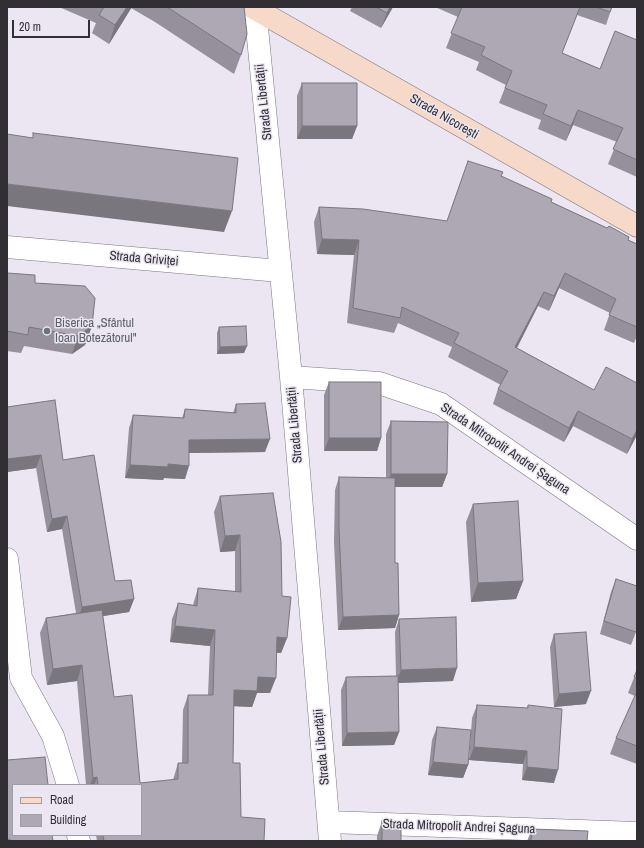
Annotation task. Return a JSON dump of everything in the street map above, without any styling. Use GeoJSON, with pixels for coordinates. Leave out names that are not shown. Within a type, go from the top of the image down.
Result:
{"type":"FeatureCollection","features":[{"type":"Feature","properties":{"kind":"main road","name":"Strada Nicorești"},"geometry":{"type":"LineString","coordinates":[[254,8],[637,226]]}},
{"type":"Feature","properties":{"kind":"street","name":"Strada Libertății"},"geometry":{"type":"LineString","coordinates":[[254,8],[291,377],[329,832]]}},
{"type":"Feature","properties":{"kind":"street","name":"Strada Griviței"},"geometry":{"type":"LineString","coordinates":[[7,247],[280,271]]}},
{"type":"Feature","properties":{"kind":"street","name":"Strada Mitropolit Andrei Șaguna"},"geometry":{"type":"LineString","coordinates":[[291,377],[379,383],[441,404],[637,539]]}},
{"type":"Feature","properties":{"kind":"street"},"geometry":{"type":"LineString","coordinates":[[7,559],[14,678],[53,736],[68,784]]}},
{"type":"Feature","properties":{"kind":"street","name":"Strada Mitropolit Andrei Șaguna"},"geometry":{"type":"LineString","coordinates":[[329,832],[637,832]]}},
{"type":"Feature","properties":{"kind":"building"},"geometry":{"type":"Polygon","coordinates":[[[104,7],[127,7],[115,25],[99,15],[104,7]]]}},
{"type":"Feature","properties":{"kind":"building"},"geometry":{"type":"Polygon","coordinates":[[[167,7],[244,7],[247,34],[241,55],[167,7]]]}},
{"type":"Feature","properties":{"kind":"building"},"geometry":{"type":"Polygon","coordinates":[[[376,7],[390,7],[387,13],[376,7]]]}},
{"type":"Feature","properties":{"kind":"building"},"geometry":{"type":"Polygon","coordinates":[[[462,7],[580,7],[562,53],[600,69],[615,31],[637,40],[637,160],[613,149],[623,128],[578,110],[571,126],[543,114],[547,105],[505,88],[512,71],[481,55],[485,47],[451,33],[462,7]]]}},
{"type":"Feature","properties":{"kind":"building"},"geometry":{"type":"Polygon","coordinates":[[[596,7],[612,7],[610,12],[596,7]]]}},
{"type":"Feature","properties":{"kind":"building"},"geometry":{"type":"Polygon","coordinates":[[[302,83],[357,83],[357,126],[302,126],[302,83]]]}},
{"type":"Feature","properties":{"kind":"building"},"geometry":{"type":"Polygon","coordinates":[[[33,133],[238,158],[232,211],[7,184],[7,134],[33,138],[33,133]]]}},
{"type":"Feature","properties":{"kind":"building"},"geometry":{"type":"Polygon","coordinates":[[[468,161],[503,172],[501,176],[552,199],[551,202],[607,228],[609,226],[629,237],[628,240],[637,244],[637,327],[609,315],[616,299],[565,273],[554,296],[544,292],[515,347],[594,390],[606,367],[637,383],[637,430],[632,439],[578,411],[569,428],[498,389],[508,371],[454,343],[459,333],[402,307],[400,318],[353,308],[359,240],[322,239],[319,207],[363,209],[447,221],[468,161]]]}},
{"type":"Feature","properties":{"kind":"building"},"geometry":{"type":"Polygon","coordinates":[[[7,273],[35,275],[35,283],[85,286],[95,298],[92,326],[78,336],[29,327],[28,335],[7,331],[7,273]]]}},
{"type":"Feature","properties":{"kind":"building"},"geometry":{"type":"Polygon","coordinates":[[[246,326],[247,346],[220,347],[219,327],[246,326]]]}},
{"type":"Feature","properties":{"kind":"building"},"geometry":{"type":"Polygon","coordinates":[[[329,382],[381,382],[381,438],[329,438],[329,382]]]}},
{"type":"Feature","properties":{"kind":"building"},"geometry":{"type":"Polygon","coordinates":[[[55,400],[63,460],[94,455],[115,581],[131,580],[134,599],[82,607],[67,516],[52,519],[41,455],[7,459],[7,407],[55,400]]]}},
{"type":"Feature","properties":{"kind":"building"},"geometry":{"type":"Polygon","coordinates":[[[265,403],[270,439],[189,440],[189,466],[168,464],[168,467],[130,465],[133,415],[184,418],[185,409],[236,413],[236,404],[265,403]]]}},
{"type":"Feature","properties":{"kind":"building"},"geometry":{"type":"Polygon","coordinates":[[[391,421],[448,422],[447,474],[391,474],[391,421]]]}},
{"type":"Feature","properties":{"kind":"building"},"geometry":{"type":"Polygon","coordinates":[[[339,477],[395,478],[395,563],[398,563],[399,615],[343,617],[339,529],[339,477]]]}},
{"type":"Feature","properties":{"kind":"building"},"geometry":{"type":"Polygon","coordinates":[[[273,493],[281,542],[282,596],[291,597],[287,638],[277,637],[276,678],[258,677],[257,691],[234,690],[233,763],[240,763],[241,817],[265,819],[264,841],[104,841],[103,836],[142,836],[142,784],[98,784],[97,777],[93,778],[82,665],[53,669],[46,618],[102,610],[114,697],[132,695],[140,783],[178,779],[178,763],[188,763],[188,695],[213,695],[215,630],[175,626],[178,603],[197,606],[198,588],[241,592],[240,535],[225,536],[220,496],[273,493]]]}},
{"type":"Feature","properties":{"kind":"building"},"geometry":{"type":"Polygon","coordinates":[[[518,501],[523,581],[478,583],[473,504],[518,501]]]}},
{"type":"Feature","properties":{"kind":"building"},"geometry":{"type":"Polygon","coordinates":[[[616,579],[637,586],[636,632],[604,621],[616,579]]]}},
{"type":"Feature","properties":{"kind":"building"},"geometry":{"type":"Polygon","coordinates":[[[456,617],[457,668],[401,670],[399,619],[456,617]]]}},
{"type":"Feature","properties":{"kind":"building"},"geometry":{"type":"Polygon","coordinates":[[[586,632],[591,691],[559,694],[554,634],[586,632]]]}},
{"type":"Feature","properties":{"kind":"building"},"geometry":{"type":"Polygon","coordinates":[[[637,670],[637,679],[634,677],[637,670]]]}},
{"type":"Feature","properties":{"kind":"building"},"geometry":{"type":"Polygon","coordinates":[[[398,676],[399,732],[347,733],[346,677],[398,676]]]}},
{"type":"Feature","properties":{"kind":"building"},"geometry":{"type":"Polygon","coordinates":[[[637,691],[637,746],[616,738],[637,691]]]}},
{"type":"Feature","properties":{"kind":"building"},"geometry":{"type":"Polygon","coordinates":[[[477,705],[528,708],[528,705],[562,709],[558,770],[527,767],[527,751],[474,747],[477,705]]]}},
{"type":"Feature","properties":{"kind":"building"},"geometry":{"type":"Polygon","coordinates":[[[437,727],[471,730],[468,765],[433,762],[437,727]]]}},
{"type":"Feature","properties":{"kind":"building"},"geometry":{"type":"Polygon","coordinates":[[[45,757],[48,784],[12,784],[12,836],[52,836],[53,841],[7,840],[7,760],[45,757]]]}},
{"type":"Feature","properties":{"kind":"building"},"geometry":{"type":"Polygon","coordinates":[[[382,821],[401,821],[401,841],[382,841],[382,821]]]}},
{"type":"Feature","properties":{"kind":"building"},"geometry":{"type":"Polygon","coordinates":[[[532,829],[588,831],[587,841],[531,841],[532,829]]]}},
{"type":"Feature","properties":{"kind":"place","name":"Biserica „Sfântul Ioan Botezătorul\""},"geometry":{"type":"Point","coordinates":[47,331]}}]}
